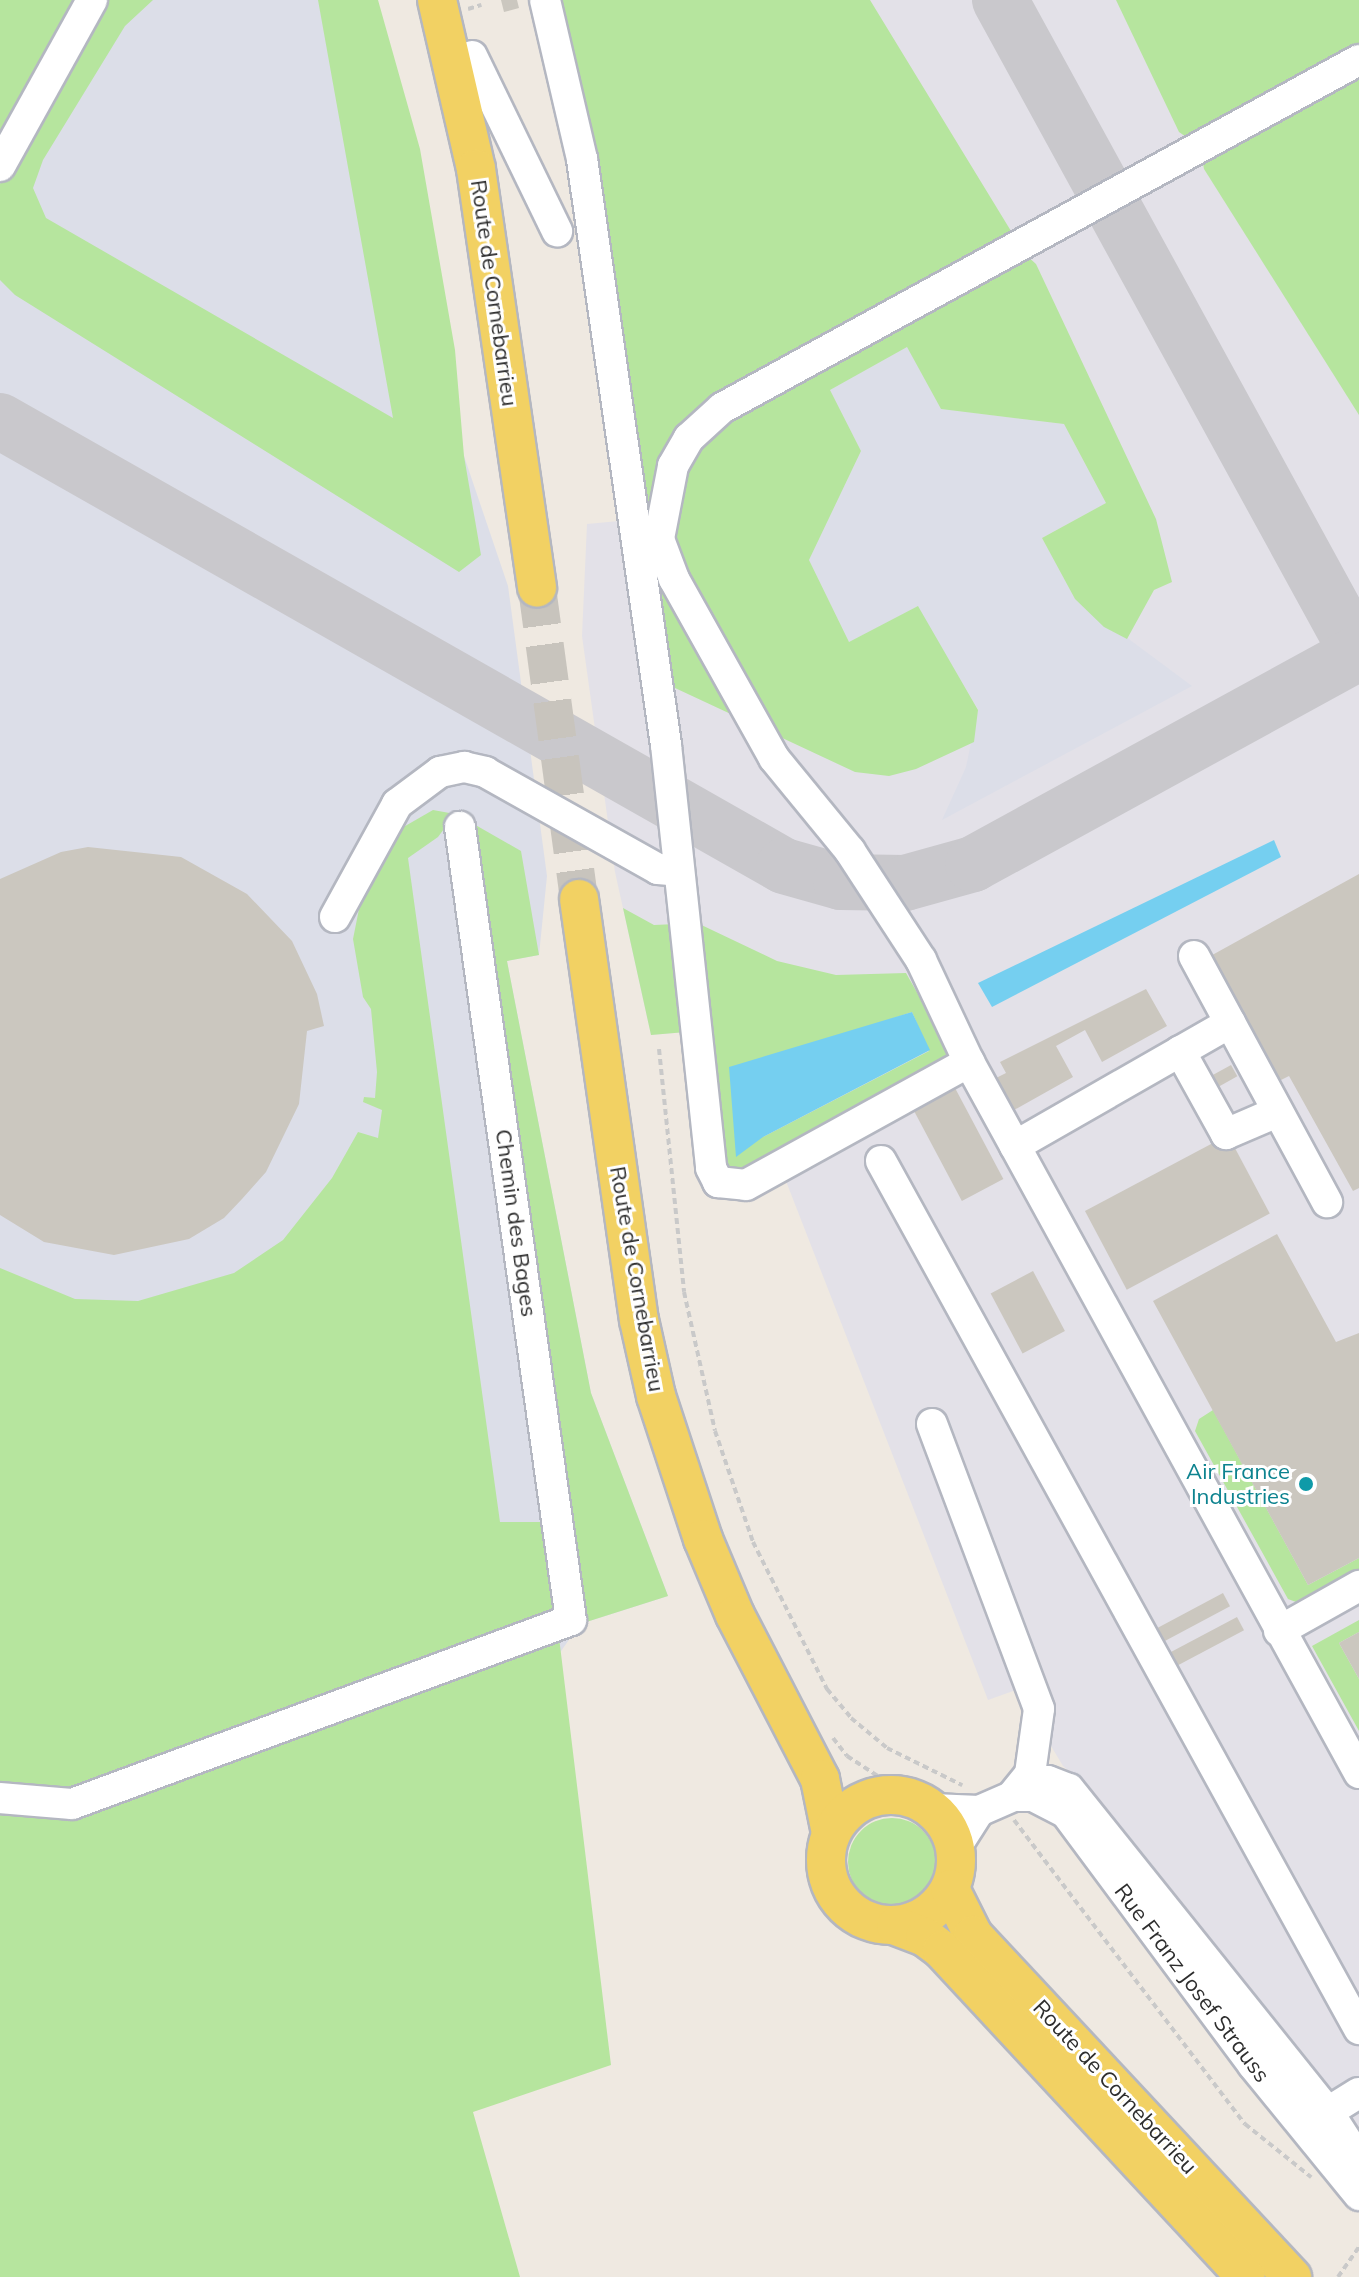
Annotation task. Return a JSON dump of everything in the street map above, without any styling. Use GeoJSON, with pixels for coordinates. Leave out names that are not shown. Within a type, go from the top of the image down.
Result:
{"type":"FeatureCollection","features":[{"type":"Feature","properties":{"kind":"main road","name":"Route de Cornebarrieu"},"geometry":{"type":"LineString","coordinates":[[437,0],[476,169],[537,588]]}},
{"type":"Feature","properties":{"kind":"main road","name":"Route de Cornebarrieu"},"geometry":{"type":"LineString","coordinates":[[579,899],[639,1320],[656,1396],[703,1539],[820,1779],[831,1833]]}},
{"type":"Feature","properties":{"kind":"main road","name":"Route de Cornebarrieu"},"geometry":{"type":"LineString","coordinates":[[772,1686],[839,1766],[863,1784],[894,1794]]}},
{"type":"Feature","properties":{"kind":"main road"},"geometry":{"type":"LineString","coordinates":[[894,1794],[933,1809],[956,1847],[950,1889],[928,1915],[896,1926],[863,1919],[837,1897],[828,1877],[831,1833],[855,1805],[894,1794]]}},
{"type":"Feature","properties":{"kind":"main road","name":"Route de Cornebarrieu"},"geometry":{"type":"LineString","coordinates":[[950,1889],[973,1935],[1292,2277]]}},
{"type":"Feature","properties":{"kind":"main road","name":"Route de Cornebarrieu"},"geometry":{"type":"LineString","coordinates":[[896,1926],[942,1950],[1246,2277]]}},
{"type":"Feature","properties":{"kind":"street"},"geometry":{"type":"LineString","coordinates":[[0,166],[92,0]]}},
{"type":"Feature","properties":{"kind":"street"},"geometry":{"type":"LineString","coordinates":[[545,0],[582,159],[666,745],[711,1168],[718,1182],[746,1185],[969,1062]]}},
{"type":"Feature","properties":{"kind":"street"},"geometry":{"type":"LineString","coordinates":[[472,56],[557,231]]}},
{"type":"Feature","properties":{"kind":"street"},"geometry":{"type":"LineString","coordinates":[[1359,60],[722,408],[689,438],[673,466],[659,539],[674,579],[774,758],[887,904],[921,960],[969,1062],[1169,1420],[1279,1631],[1359,1773]]}},
{"type":"Feature","properties":{"kind":"street"},"geometry":{"type":"LineString","coordinates":[[335,917],[397,804],[440,772],[464,767],[485,772],[658,869],[679,871]]}},
{"type":"Feature","properties":{"kind":"street","name":"Chemin des Bages"},"geometry":{"type":"LineString","coordinates":[[0,1798],[72,1804],[571,1620],[460,827]]}},
{"type":"Feature","properties":{"kind":"street"},"geometry":{"type":"LineString","coordinates":[[1194,956],[1327,1202]]}},
{"type":"Feature","properties":{"kind":"street"},"geometry":{"type":"LineString","coordinates":[[1015,1146],[1230,1023]]}},
{"type":"Feature","properties":{"kind":"street"},"geometry":{"type":"LineString","coordinates":[[1180,1051],[1226,1134],[1277,1112]]}},
{"type":"Feature","properties":{"kind":"street"},"geometry":{"type":"LineString","coordinates":[[881,1161],[1351,2018]]}},
{"type":"Feature","properties":{"kind":"street"},"geometry":{"type":"LineString","coordinates":[[932,1424],[1039,1709],[1030,1774],[991,1805],[956,1847]]}},
{"type":"Feature","properties":{"kind":"street"},"geometry":{"type":"LineString","coordinates":[[1279,1631],[1359,1586]]}},
{"type":"Feature","properties":{"kind":"street","name":"Rue Franz Josef Strauss"},"geometry":{"type":"LineString","coordinates":[[991,1805],[1048,1781],[1069,1789],[1085,1803],[1328,2112],[1359,2158]]}},
{"type":"Feature","properties":{"kind":"street","name":"Rue Franz Josef Strauss"},"geometry":{"type":"LineString","coordinates":[[933,1809],[991,1805],[1033,1796],[1066,1813],[1321,2169],[1359,2195]]}},
{"type":"Feature","properties":{"kind":"street"},"geometry":{"type":"LineString","coordinates":[[1328,2112],[1359,2093]]}},
{"type":"Feature","properties":{"kind":"street"},"geometry":{"type":"LineString","coordinates":[[1321,2169],[1359,2158]]}},
{"type":"Feature","properties":{"kind":"path"},"geometry":{"type":"LineString","coordinates":[[659,1049],[684,1292],[715,1431],[753,1542],[821,1677],[845,1711],[868,1736],[947,1774],[1021,1827],[1124,1970],[1245,2124],[1321,2169]]}},
{"type":"Feature","properties":{"kind":"path"},"geometry":{"type":"LineString","coordinates":[[828,1732],[847,1756]]}},
{"type":"Feature","properties":{"kind":"path"},"geometry":{"type":"LineString","coordinates":[[1338,2277],[1359,2247]]}},
{"type":"Feature","properties":{"kind":"shaded area"},"geometry":{"type":"Polygon","coordinates":[[[0,0],[344,0],[464,456],[508,586],[547,876],[539,955],[507,961],[591,1393],[668,1596],[580,1624],[559,1654],[0,2277],[0,0]]]}},
{"type":"Feature","properties":{"kind":"shaded area"},"geometry":{"type":"Polygon","coordinates":[[[533,0],[1359,0],[1359,2139],[1148,1879],[1093,1792],[1063,1766],[1048,1741],[1033,1684],[988,1700],[784,1176],[709,1192],[697,1179],[686,1032],[651,1035],[615,872],[582,636],[587,524],[619,521],[564,125],[533,0]]]}},
{"type":"Feature","properties":{"kind":"shaded area"},"geometry":{"type":"Polygon","coordinates":[[[907,346],[941,409],[1064,424],[1106,503],[1042,538],[1075,599],[1192,686],[942,820],[966,767],[978,709],[917,607],[849,642],[809,560],[861,451],[830,390],[907,346]]]}},
{"type":"Feature","properties":{"kind":"green space"},"geometry":{"type":"Polygon","coordinates":[[[0,0],[85,0],[0,151],[0,0]]]}},
{"type":"Feature","properties":{"kind":"green space"},"geometry":{"type":"Polygon","coordinates":[[[102,0],[153,0],[125,26],[43,160],[33,188],[46,218],[393,418],[318,0],[378,0],[420,149],[455,350],[464,456],[481,555],[459,572],[15,295],[0,280],[0,184],[102,0]]]}},
{"type":"Feature","properties":{"kind":"green space"},"geometry":{"type":"Polygon","coordinates":[[[561,0],[870,0],[1025,254],[1036,264],[1156,519],[1172,582],[1154,590],[1127,639],[1104,627],[1075,599],[1042,538],[1106,503],[1064,424],[941,409],[907,347],[830,390],[861,451],[809,560],[849,642],[918,606],[978,710],[974,742],[916,769],[889,776],[855,772],[660,681],[590,156],[561,0]]]}},
{"type":"Feature","properties":{"kind":"green space"},"geometry":{"type":"Polygon","coordinates":[[[1116,0],[1359,0],[1359,49],[1192,141],[1179,132],[1116,0]]]}},
{"type":"Feature","properties":{"kind":"green space"},"geometry":{"type":"Polygon","coordinates":[[[1359,72],[1359,415],[1204,169],[1202,158],[1359,72]]]}},
{"type":"Feature","properties":{"kind":"green space"},"geometry":{"type":"Polygon","coordinates":[[[433,810],[455,814],[438,837],[408,858],[500,1522],[545,1522],[611,2065],[473,2112],[520,2277],[0,2277],[0,1268],[75,1299],[138,1301],[234,1273],[283,1240],[332,1178],[358,1132],[378,1138],[382,1110],[363,1102],[364,1097],[375,1098],[377,1072],[371,1009],[363,997],[353,939],[363,889],[400,829],[433,810]]]}},
{"type":"Feature","properties":{"kind":"green space"},"geometry":{"type":"Polygon","coordinates":[[[472,823],[521,851],[539,955],[507,961],[591,1393],[668,1596],[580,1624],[472,823]]]}},
{"type":"Feature","properties":{"kind":"green space"},"geometry":{"type":"Polygon","coordinates":[[[623,908],[654,925],[676,924],[686,1032],[651,1035],[623,908]]]}},
{"type":"Feature","properties":{"kind":"green space"},"geometry":{"type":"Polygon","coordinates":[[[693,921],[777,961],[836,975],[906,973],[956,1061],[739,1178],[727,1178],[693,921]],[[912,1012],[846,1034],[763,1137],[929,1051],[912,1012]]]}},
{"type":"Feature","properties":{"kind":"green space"},"geometry":{"type":"Polygon","coordinates":[[[1213,1410],[1308,1585],[1359,1558],[1359,1569],[1296,1602],[1288,1599],[1195,1431],[1199,1419],[1213,1410]]]}},
{"type":"Feature","properties":{"kind":"green space"},"geometry":{"type":"Polygon","coordinates":[[[1359,1620],[1359,1632],[1339,1643],[1359,1679],[1359,1731],[1312,1646],[1359,1620]]]}},
{"type":"Feature","properties":{"kind":"green space"},"geometry":{"type":"Polygon","coordinates":[[[883,1818],[901,1818],[917,1825],[929,1837],[936,1853],[936,1871],[929,1887],[917,1899],[901,1906],[883,1906],[867,1899],[855,1887],[848,1871],[848,1853],[855,1837],[867,1825],[883,1818]]]}},
{"type":"Feature","properties":{"kind":"water"},"geometry":{"type":"Polygon","coordinates":[[[1274,840],[1281,857],[992,1007],[978,983],[1274,840]]]}},
{"type":"Feature","properties":{"kind":"water"},"geometry":{"type":"Polygon","coordinates":[[[912,1012],[930,1050],[763,1137],[736,1157],[729,1067],[912,1012]]]}},
{"type":"Feature","properties":{"kind":"building"},"geometry":{"type":"Polygon","coordinates":[[[501,0],[517,0],[519,8],[504,12],[501,0]]]}},
{"type":"Feature","properties":{"kind":"building"},"geometry":{"type":"Polygon","coordinates":[[[88,847],[181,857],[247,894],[292,941],[317,994],[324,1026],[307,1031],[299,1104],[266,1172],[242,1199],[224,1218],[189,1239],[114,1255],[44,1242],[0,1215],[0,879],[61,852],[88,847]]]}},
{"type":"Feature","properties":{"kind":"building"},"geometry":{"type":"Polygon","coordinates":[[[1359,874],[1359,1188],[1353,1191],[1289,1076],[1273,1084],[1205,959],[1359,874]]]}},
{"type":"Feature","properties":{"kind":"building"},"geometry":{"type":"Polygon","coordinates":[[[1146,989],[1167,1026],[1102,1062],[1085,1030],[1056,1046],[1073,1077],[1014,1110],[996,1078],[1006,1073],[1000,1062],[1146,989]]]}},
{"type":"Feature","properties":{"kind":"building"},"geometry":{"type":"Polygon","coordinates":[[[1231,1065],[1237,1076],[1215,1089],[1208,1078],[1231,1065]]]}},
{"type":"Feature","properties":{"kind":"building"},"geometry":{"type":"Polygon","coordinates":[[[955,1088],[1003,1179],[962,1201],[914,1110],[955,1088]]]}},
{"type":"Feature","properties":{"kind":"building"},"geometry":{"type":"Polygon","coordinates":[[[1228,1135],[1270,1214],[1127,1290],[1085,1211],[1228,1135]]]}},
{"type":"Feature","properties":{"kind":"building"},"geometry":{"type":"Polygon","coordinates":[[[1277,1234],[1336,1342],[1359,1333],[1359,1558],[1308,1585],[1153,1301],[1277,1234]]]}},
{"type":"Feature","properties":{"kind":"building"},"geometry":{"type":"Polygon","coordinates":[[[1033,1271],[1065,1331],[1023,1354],[991,1294],[1033,1271]]]}},
{"type":"Feature","properties":{"kind":"building"},"geometry":{"type":"Polygon","coordinates":[[[1223,1593],[1230,1606],[1162,1642],[1155,1629],[1223,1593]]]}},
{"type":"Feature","properties":{"kind":"building"},"geometry":{"type":"Polygon","coordinates":[[[1237,1617],[1244,1630],[1175,1667],[1168,1654],[1237,1617]]]}},
{"type":"Feature","properties":{"kind":"building"},"geometry":{"type":"Polygon","coordinates":[[[1359,1632],[1359,1679],[1339,1643],[1359,1632]]]}},
{"type":"Feature","properties":{"kind":"taxiway"},"geometry":{"type":"LineString","coordinates":[[1000,0],[1358,654]]}},
{"type":"Feature","properties":{"kind":"taxiway"},"geometry":{"type":"LineString","coordinates":[[0,421],[784,866],[841,882],[905,883],[973,864],[1359,653]]}},
{"type":"Feature","properties":{"kind":"tunnel"},"geometry":{"type":"LineString","coordinates":[[537,588],[579,899]]}},
{"type":"Feature","properties":{"kind":"place","name":"Air France Industries"},"geometry":{"type":"Point","coordinates":[1306,1484]}}]}
